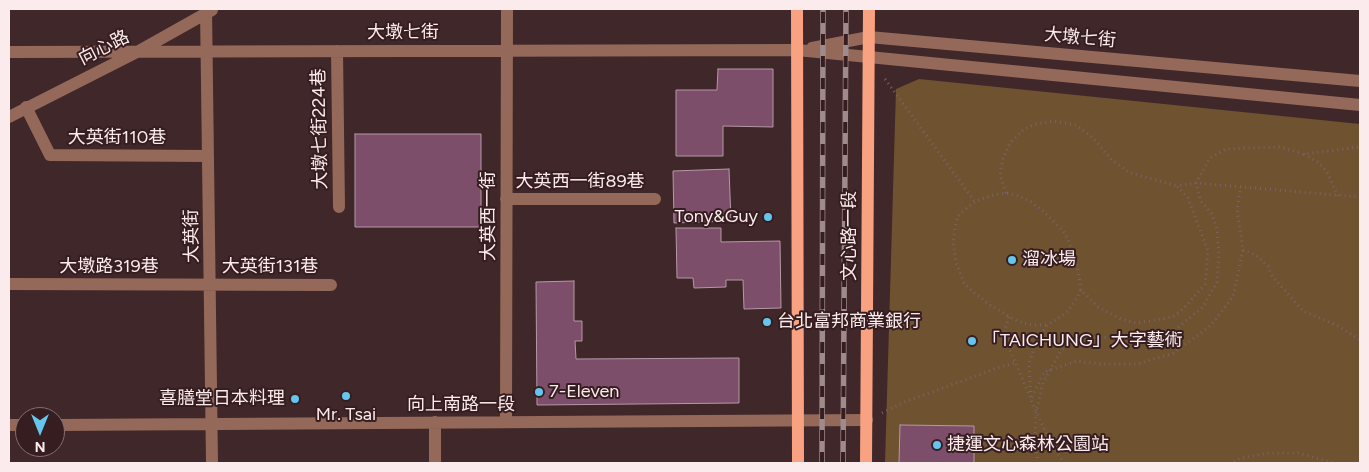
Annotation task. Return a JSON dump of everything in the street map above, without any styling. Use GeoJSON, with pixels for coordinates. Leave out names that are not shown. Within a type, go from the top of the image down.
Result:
{"type":"FeatureCollection","features":[{"type":"Feature","properties":{"kind":"main road"},"geometry":{"type":"LineString","coordinates":[[797,9],[798,463]]}},
{"type":"Feature","properties":{"kind":"main road","name":"文心路一段"},"geometry":{"type":"LineString","coordinates":[[866,463],[869,9]]}},
{"type":"Feature","properties":{"kind":"street","name":"大英西一街"},"geometry":{"type":"LineString","coordinates":[[506,422],[507,9]]}},
{"type":"Feature","properties":{"kind":"street","name":"向心路"},"geometry":{"type":"LineString","coordinates":[[9,117],[139,50],[209,10]]}},
{"type":"Feature","properties":{"kind":"street","name":"大英街"},"geometry":{"type":"LineString","coordinates":[[209,10],[207,50],[212,463]]}},
{"type":"Feature","properties":{"kind":"street","name":"大墩七街"},"geometry":{"type":"LineString","coordinates":[[797,50],[869,37],[1360,81]]}},
{"type":"Feature","properties":{"kind":"street","name":"大墩七街"},"geometry":{"type":"LineString","coordinates":[[9,52],[139,50],[797,50],[1360,105]]}},
{"type":"Feature","properties":{"kind":"street","name":"大墩七街224巷"},"geometry":{"type":"LineString","coordinates":[[337,50],[339,207]]}},
{"type":"Feature","properties":{"kind":"street","name":"大英街110巷"},"geometry":{"type":"LineString","coordinates":[[26,108],[50,155],[208,156]]}},
{"type":"Feature","properties":{"kind":"street","name":"大英西一街89巷"},"geometry":{"type":"LineString","coordinates":[[506,200],[655,200]]}},
{"type":"Feature","properties":{"kind":"street","name":"大墩路319巷"},"geometry":{"type":"LineString","coordinates":[[9,284],[210,285]]}},
{"type":"Feature","properties":{"kind":"street","name":"大英街131巷"},"geometry":{"type":"LineString","coordinates":[[210,285],[331,285]]}},
{"type":"Feature","properties":{"kind":"street","name":"向上南路一段"},"geometry":{"type":"LineString","coordinates":[[65,425],[867,420]]}},
{"type":"Feature","properties":{"kind":"street"},"geometry":{"type":"LineString","coordinates":[[435,422],[435,463]]}},
{"type":"Feature","properties":{"kind":"path"},"geometry":{"type":"LineString","coordinates":[[869,57],[974,202]]}},
{"type":"Feature","properties":{"kind":"path"},"geometry":{"type":"LineString","coordinates":[[1006,193],[1000,175],[1003,158],[1010,142],[1023,130],[1035,124],[1055,121],[1076,124],[1093,138],[1112,159],[1130,173],[1177,186],[1196,183],[1360,198]]}},
{"type":"Feature","properties":{"kind":"path"},"geometry":{"type":"LineString","coordinates":[[1038,463],[1035,443],[1036,413],[1043,383],[1060,352],[1071,344],[1087,338],[1128,337],[1162,333],[1176,329],[1203,306],[1217,282],[1219,253],[1217,229],[1212,214],[1201,201],[1196,183],[1210,158],[1226,149],[1280,147],[1303,154],[1318,162],[1328,172],[1338,196]]}},
{"type":"Feature","properties":{"kind":"path"},"geometry":{"type":"LineString","coordinates":[[1303,154],[1360,148]]}},
{"type":"Feature","properties":{"kind":"path"},"geometry":{"type":"LineString","coordinates":[[1080,290],[1098,307],[1121,319],[1136,322],[1173,317],[1184,308],[1205,284],[1208,251],[1188,198],[1177,186]]}},
{"type":"Feature","properties":{"kind":"path"},"geometry":{"type":"LineString","coordinates":[[1031,400],[1036,385],[1044,372],[1077,361],[1102,364],[1138,364],[1174,353],[1210,326],[1233,297],[1243,250],[1237,209],[1241,187]]}},
{"type":"Feature","properties":{"kind":"path"},"geometry":{"type":"LineString","coordinates":[[1006,193],[1019,196],[1043,211],[1062,231],[1072,250],[1078,270],[1080,290],[1074,303],[1065,314],[1047,324],[1032,326],[1009,317],[972,291],[964,283],[956,263],[954,240],[958,216],[974,202],[994,194],[1006,193]]}},
{"type":"Feature","properties":{"kind":"path"},"geometry":{"type":"LineString","coordinates":[[1243,250],[1256,256],[1268,266],[1272,276],[1303,311],[1338,326],[1360,340]]}},
{"type":"Feature","properties":{"kind":"path"},"geometry":{"type":"LineString","coordinates":[[1009,317],[1005,329],[1006,341],[1014,364],[1052,446],[1065,463]]}},
{"type":"Feature","properties":{"kind":"path"},"geometry":{"type":"LineString","coordinates":[[1031,400],[1029,364],[1036,342],[1047,324]]}},
{"type":"Feature","properties":{"kind":"path"},"geometry":{"type":"LineString","coordinates":[[867,420],[902,403],[1000,367],[1014,364]]}},
{"type":"Feature","properties":{"kind":"path"},"geometry":{"type":"LineString","coordinates":[[1228,463],[1242,458],[1268,454],[1298,454],[1334,463]]}},
{"type":"Feature","properties":{"kind":"shaded area"},"geometry":{"type":"Polygon","coordinates":[[[919,79],[1360,124],[1360,463],[885,463],[896,89],[919,79]]]}},
{"type":"Feature","properties":{"kind":"building"},"geometry":{"type":"Polygon","coordinates":[[[718,69],[773,69],[773,127],[723,126],[723,156],[676,156],[676,90],[717,90],[718,69]]]}},
{"type":"Feature","properties":{"kind":"building"},"geometry":{"type":"Polygon","coordinates":[[[355,134],[481,134],[481,227],[355,227],[355,134]]]}},
{"type":"Feature","properties":{"kind":"building"},"geometry":{"type":"Polygon","coordinates":[[[729,169],[731,221],[674,223],[673,171],[729,169]]]}},
{"type":"Feature","properties":{"kind":"building"},"geometry":{"type":"Polygon","coordinates":[[[676,228],[721,228],[721,242],[780,241],[781,308],[744,309],[743,280],[726,280],[726,287],[694,288],[693,278],[677,278],[676,228]]]}},
{"type":"Feature","properties":{"kind":"building"},"geometry":{"type":"Polygon","coordinates":[[[574,281],[574,321],[582,321],[582,341],[575,341],[576,359],[739,358],[739,403],[537,405],[536,282],[574,281]]]}},
{"type":"Feature","properties":{"kind":"building","name":"捷運文心森林公園站"},"geometry":{"type":"Polygon","coordinates":[[[900,425],[974,426],[974,463],[899,463],[900,425]]]}},
{"type":"Feature","properties":{"kind":"railway"},"geometry":{"type":"LineString","coordinates":[[822,463],[823,9]]}},
{"type":"Feature","properties":{"kind":"railway"},"geometry":{"type":"LineString","coordinates":[[843,463],[846,9]]}},
{"type":"Feature","properties":{"kind":"place","name":"Tony&Guy"},"geometry":{"type":"Point","coordinates":[768,217]}},
{"type":"Feature","properties":{"kind":"place","name":"溜冰場"},"geometry":{"type":"Point","coordinates":[1012,260]}},
{"type":"Feature","properties":{"kind":"place","name":"台北富邦商業銀行"},"geometry":{"type":"Point","coordinates":[767,322]}},
{"type":"Feature","properties":{"kind":"place","name":"「TAICHUNG」大字藝術"},"geometry":{"type":"Point","coordinates":[972,341]}},
{"type":"Feature","properties":{"kind":"place","name":"7-Eleven"},"geometry":{"type":"Point","coordinates":[539,392]}},
{"type":"Feature","properties":{"kind":"place","name":"Mr. Tsai"},"geometry":{"type":"Point","coordinates":[346,396]}},
{"type":"Feature","properties":{"kind":"place","name":"喜膳堂日本料理"},"geometry":{"type":"Point","coordinates":[295,399]}},
{"type":"Feature","properties":{"kind":"place","name":"捷運文心森林公園站"},"geometry":{"type":"Point","coordinates":[937,445]}}]}
